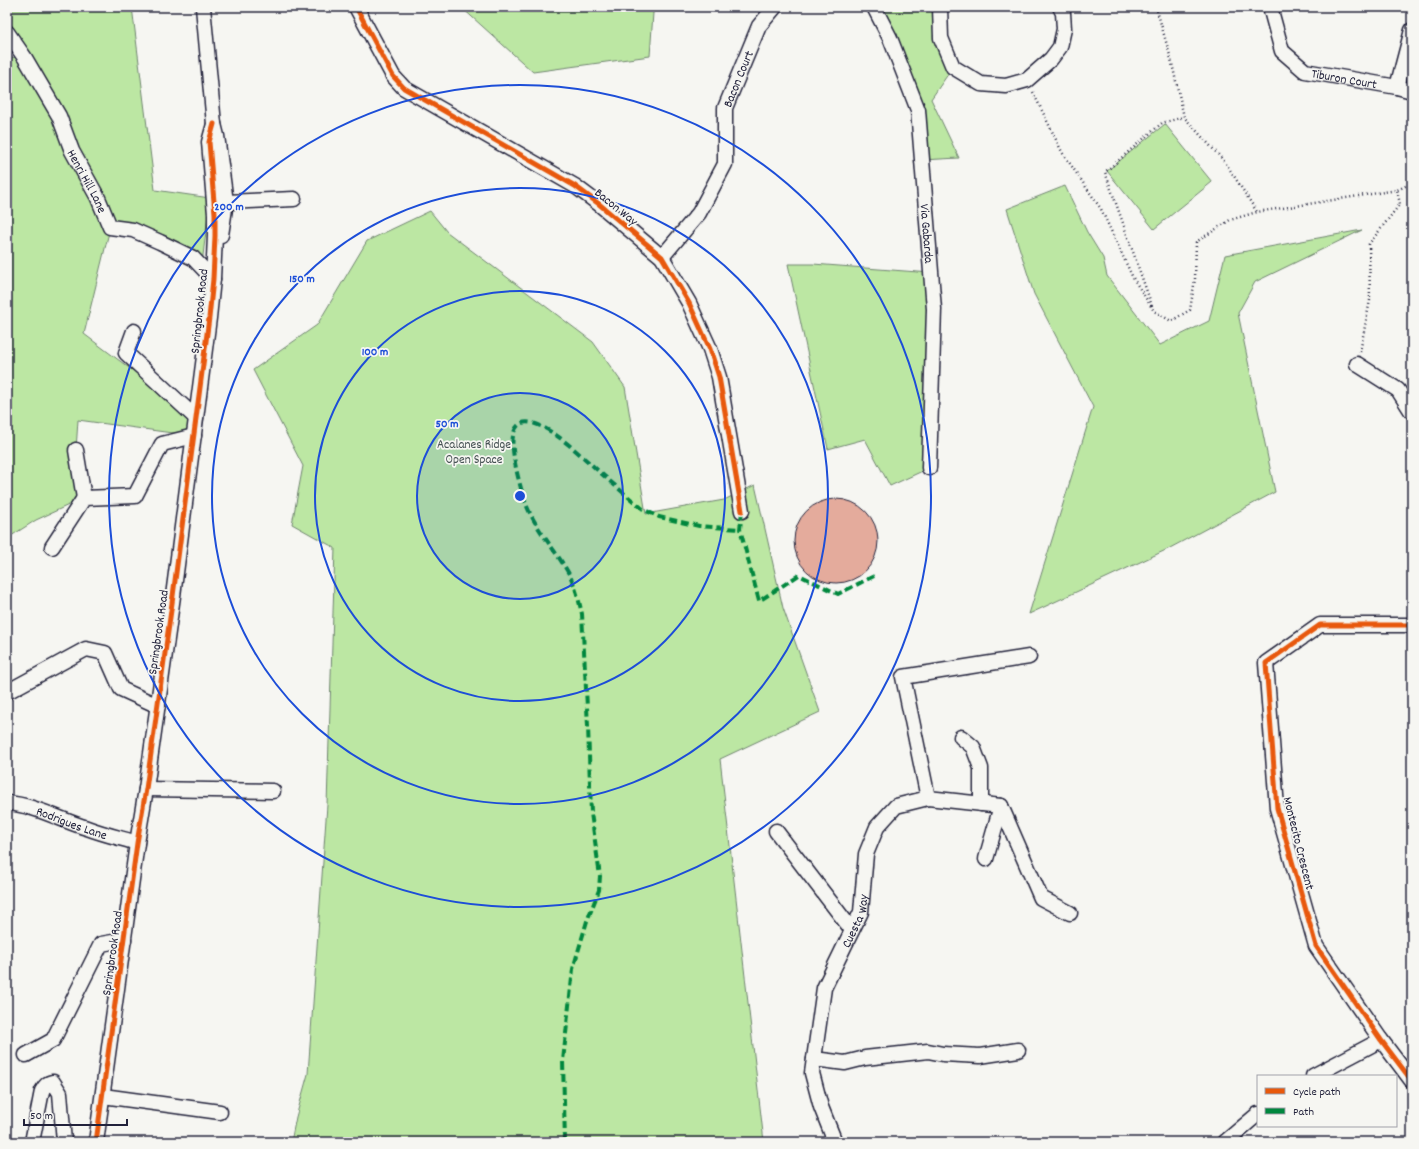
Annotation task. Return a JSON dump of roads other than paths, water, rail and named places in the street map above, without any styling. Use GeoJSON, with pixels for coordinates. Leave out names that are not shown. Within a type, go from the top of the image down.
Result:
{"type":"FeatureCollection","features":[{"type":"Feature","properties":{"kind":"street","name":"Springbrook Road"},"geometry":{"type":"LineString","coordinates":[[203,7],[214,124],[226,202],[223,230],[215,254]]}},
{"type":"Feature","properties":{"kind":"street","name":"Bacon Way"},"geometry":{"type":"LineString","coordinates":[[356,7],[393,76],[404,88],[575,186],[662,256],[689,303],[710,349],[719,377],[742,512]]}},
{"type":"Feature","properties":{"kind":"street","name":"Bacon Court"},"geometry":{"type":"LineString","coordinates":[[662,256],[699,213],[725,164],[725,108],[759,26],[775,7]]}},
{"type":"Feature","properties":{"kind":"street","name":"Via Gabarda"},"geometry":{"type":"LineString","coordinates":[[874,7],[890,38],[918,110],[934,309],[929,468]]}},
{"type":"Feature","properties":{"kind":"street"},"geometry":{"type":"LineString","coordinates":[[940,7],[941,38],[953,67],[981,84],[1006,86],[1027,80],[1051,60],[1060,46],[1064,29],[1063,13],[1060,7]]}},
{"type":"Feature","properties":{"kind":"street","name":"Tiburon Court"},"geometry":{"type":"LineString","coordinates":[[1270,7],[1282,51],[1305,71],[1412,91]]}},
{"type":"Feature","properties":{"kind":"street"},"geometry":{"type":"LineString","coordinates":[[1397,87],[1412,30]]}},
{"type":"Feature","properties":{"kind":"street","name":"Henri Hill Lane"},"geometry":{"type":"LineString","coordinates":[[7,32],[25,58],[59,116],[72,151],[98,198],[110,227],[133,230],[193,258],[213,279]]}},
{"type":"Feature","properties":{"kind":"street","name":"Springbrook Road"},"geometry":{"type":"LineString","coordinates":[[96,1142],[137,843],[158,706],[194,436],[213,279],[215,254],[215,214],[209,142],[214,124]]}},
{"type":"Feature","properties":{"kind":"street"},"geometry":{"type":"LineString","coordinates":[[226,202],[294,199]]}},
{"type":"Feature","properties":{"kind":"street"},"geometry":{"type":"LineString","coordinates":[[134,331],[126,353],[196,418]]}},
{"type":"Feature","properties":{"kind":"street"},"geometry":{"type":"LineString","coordinates":[[1357,364],[1398,390],[1412,412]]}},
{"type":"Feature","properties":{"kind":"street"},"geometry":{"type":"LineString","coordinates":[[84,498],[135,496],[162,444],[194,436]]}},
{"type":"Feature","properties":{"kind":"street"},"geometry":{"type":"LineString","coordinates":[[52,547],[84,498],[76,450]]}},
{"type":"Feature","properties":{"kind":"street","name":"Montecito Crescent"},"geometry":{"type":"LineString","coordinates":[[1412,625],[1320,625],[1266,663],[1277,808],[1316,946],[1381,1040],[1412,1081]]}},
{"type":"Feature","properties":{"kind":"street"},"geometry":{"type":"LineString","coordinates":[[7,692],[86,649],[105,653],[121,689],[158,706]]}},
{"type":"Feature","properties":{"kind":"street"},"geometry":{"type":"LineString","coordinates":[[928,798],[903,677],[1029,658]]}},
{"type":"Feature","properties":{"kind":"street"},"geometry":{"type":"LineString","coordinates":[[961,737],[973,747],[981,768],[981,804]]}},
{"type":"Feature","properties":{"kind":"street"},"geometry":{"type":"LineString","coordinates":[[146,789],[273,791]]}},
{"type":"Feature","properties":{"kind":"street","name":"Cuesta Way"},"geometry":{"type":"LineString","coordinates":[[835,1142],[821,1107],[812,1073],[824,988],[861,912],[866,854],[877,827],[896,806],[928,798],[1001,806]]}},
{"type":"Feature","properties":{"kind":"street","name":"Rodrigues Lane"},"geometry":{"type":"LineString","coordinates":[[7,803],[18,804],[35,809],[86,828],[137,843]]}},
{"type":"Feature","properties":{"kind":"street"},"geometry":{"type":"LineString","coordinates":[[986,859],[1001,806]]}},
{"type":"Feature","properties":{"kind":"street"},"geometry":{"type":"LineString","coordinates":[[1001,806],[1041,898],[1070,913]]}},
{"type":"Feature","properties":{"kind":"street"},"geometry":{"type":"LineString","coordinates":[[776,831],[852,930]]}},
{"type":"Feature","properties":{"kind":"street"},"geometry":{"type":"LineString","coordinates":[[26,1055],[53,1040],[101,944],[124,940]]}},
{"type":"Feature","properties":{"kind":"street"},"geometry":{"type":"LineString","coordinates":[[1316,1075],[1381,1040]]}},
{"type":"Feature","properties":{"kind":"street"},"geometry":{"type":"LineString","coordinates":[[814,1059],[845,1063],[872,1057],[928,1051],[943,1054],[980,1056],[1018,1050]]}},
{"type":"Feature","properties":{"kind":"street"},"geometry":{"type":"LineString","coordinates":[[32,1142],[42,1091],[44,1086],[53,1082],[60,1093],[64,1142]]}},
{"type":"Feature","properties":{"kind":"street"},"geometry":{"type":"LineString","coordinates":[[103,1096],[220,1112]]}},
{"type":"Feature","properties":{"kind":"street"},"geometry":{"type":"LineString","coordinates":[[1226,1142],[1257,1115]]}},
{"type":"Feature","properties":{"kind":"park label","name":"Acalanes Ridge Open Space"},"geometry":{"type":"Point","coordinates":[474,450]}}]}
